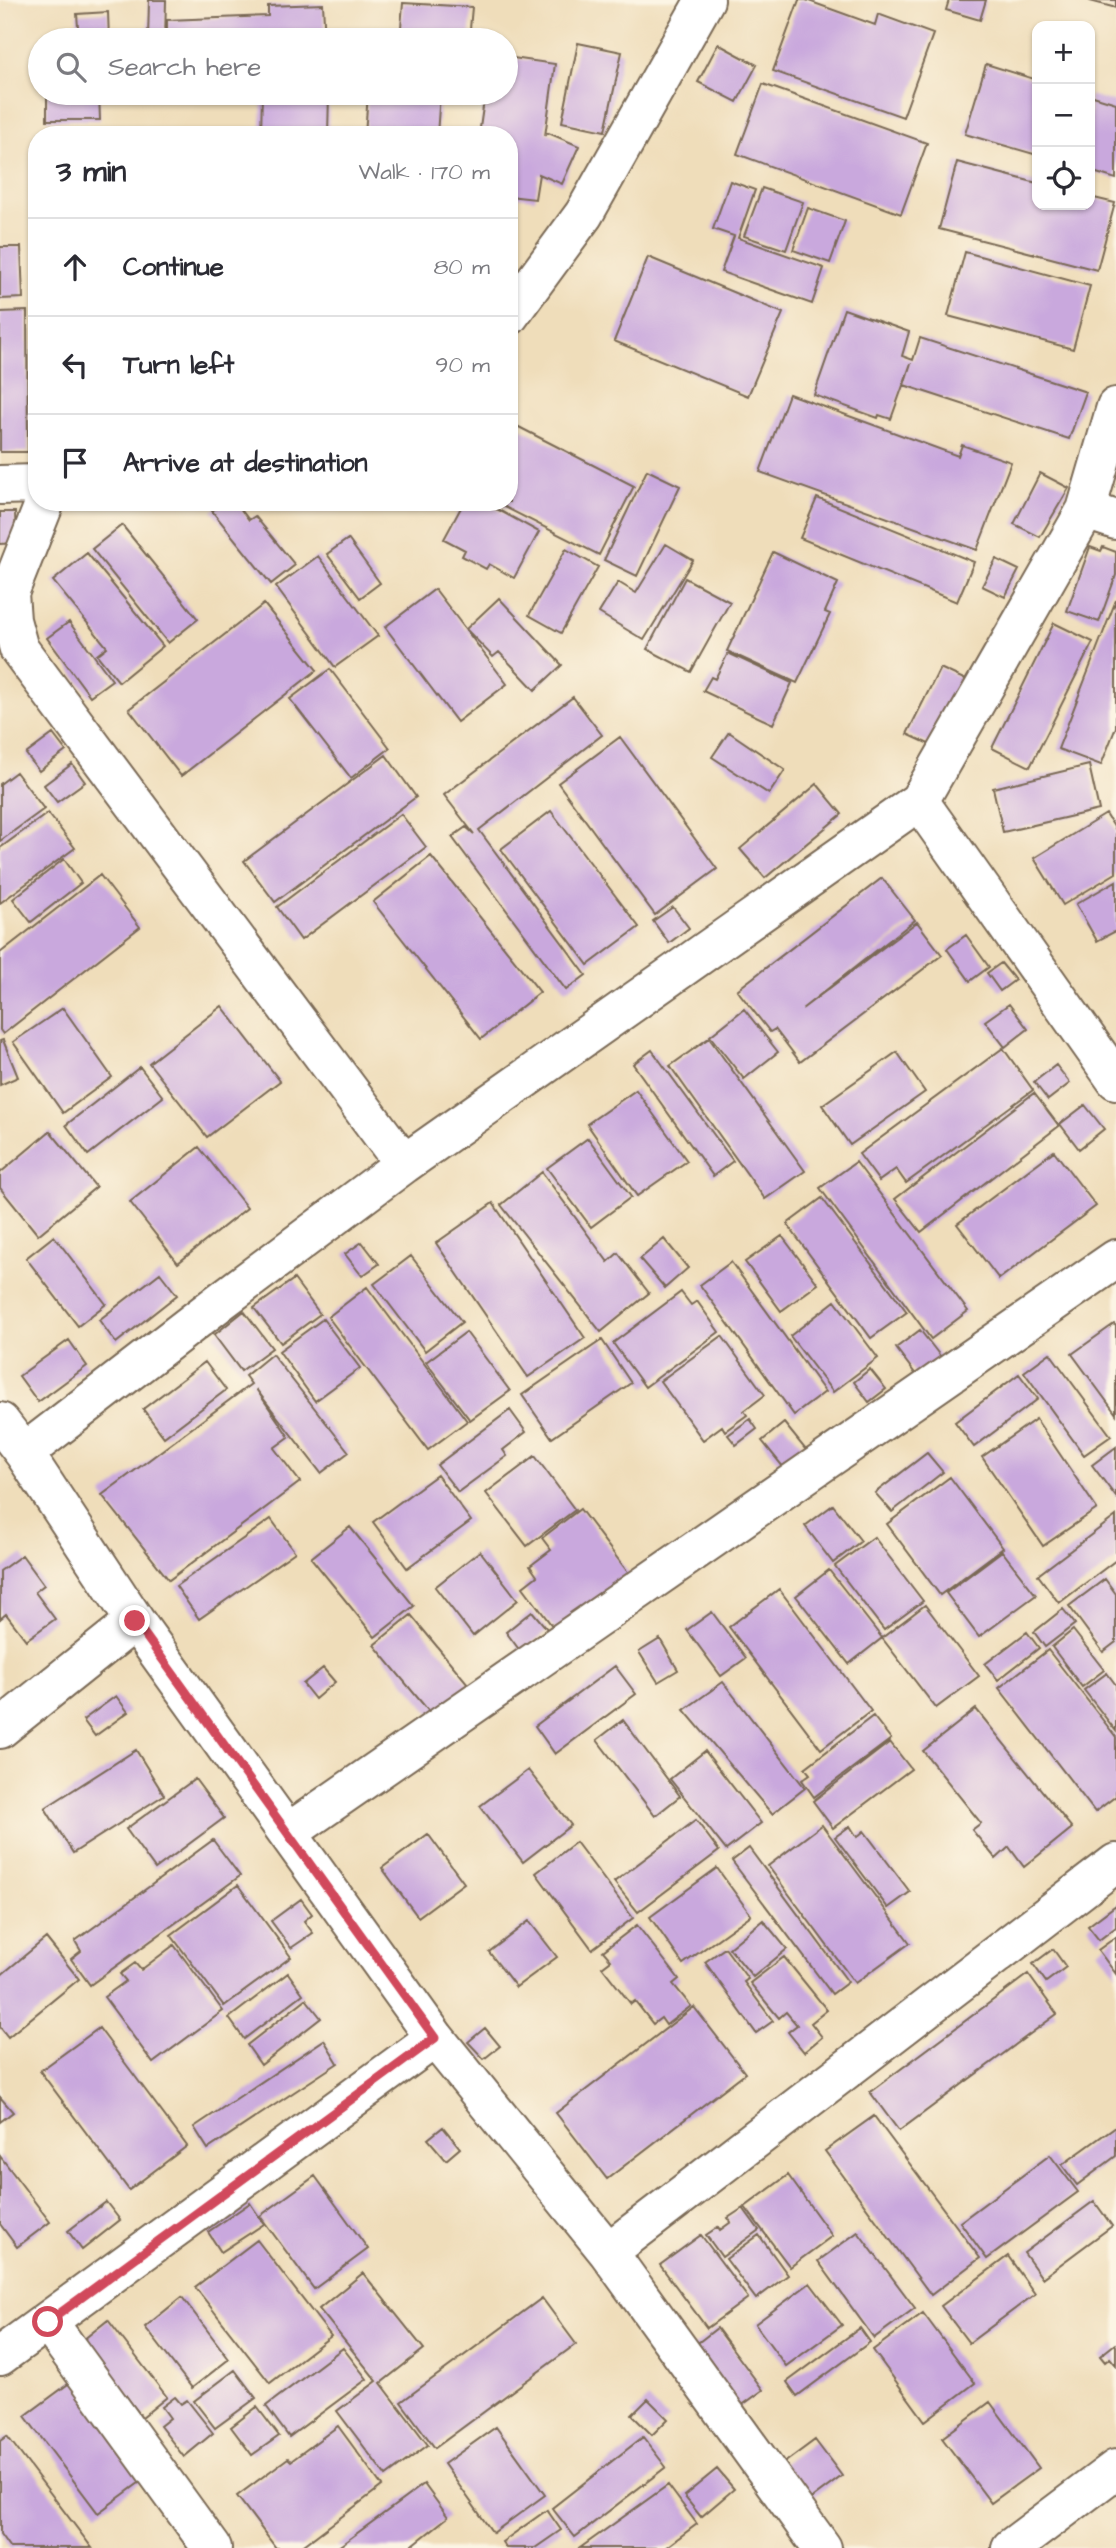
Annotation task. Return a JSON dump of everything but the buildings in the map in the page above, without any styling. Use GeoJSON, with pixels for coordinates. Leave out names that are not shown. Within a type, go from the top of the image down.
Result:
{"type":"FeatureCollection","features":[{"type":"Feature","properties":{"kind":"street"},"geometry":{"type":"LineString","coordinates":[[518,304],[584,214],[705,0]]}},
{"type":"Feature","properties":{"kind":"street"},"geometry":{"type":"LineString","coordinates":[[24,1453],[404,1164],[919,801],[1101,515],[1116,407]]}},
{"type":"Feature","properties":{"kind":"street"},"geometry":{"type":"LineString","coordinates":[[0,485],[28,484]]}},
{"type":"Feature","properties":{"kind":"street"},"geometry":{"type":"LineString","coordinates":[[42,511],[9,593],[11,620],[19,649],[404,1164]]}},
{"type":"Feature","properties":{"kind":"street"},"geometry":{"type":"LineString","coordinates":[[919,801],[1116,1080]]}},
{"type":"Feature","properties":{"kind":"street"},"geometry":{"type":"LineString","coordinates":[[289,1832],[1116,1259]]}},
{"type":"Feature","properties":{"kind":"street"},"geometry":{"type":"LineString","coordinates":[[0,1422],[24,1453],[135,1621],[435,2038],[608,2252],[822,2548]]}},
{"type":"Feature","properties":{"kind":"street"},"geometry":{"type":"LineString","coordinates":[[0,1729],[135,1621]]}},
{"type":"Feature","properties":{"kind":"street"},"geometry":{"type":"LineString","coordinates":[[608,2252],[1116,1863]]}},
{"type":"Feature","properties":{"kind":"street"},"geometry":{"type":"LineString","coordinates":[[0,2356],[435,2038]]}},
{"type":"Feature","properties":{"kind":"street"},"geometry":{"type":"LineString","coordinates":[[48,2322],[212,2548]]}},
{"type":"Feature","properties":{"kind":"street"},"geometry":{"type":"LineString","coordinates":[[1011,2548],[1116,2469]]}},
{"type":"Feature","properties":{"kind":"route"},"geometry":{"type":"LineString","coordinates":[[48,2322],[435,2038],[135,1621]]}}]}
